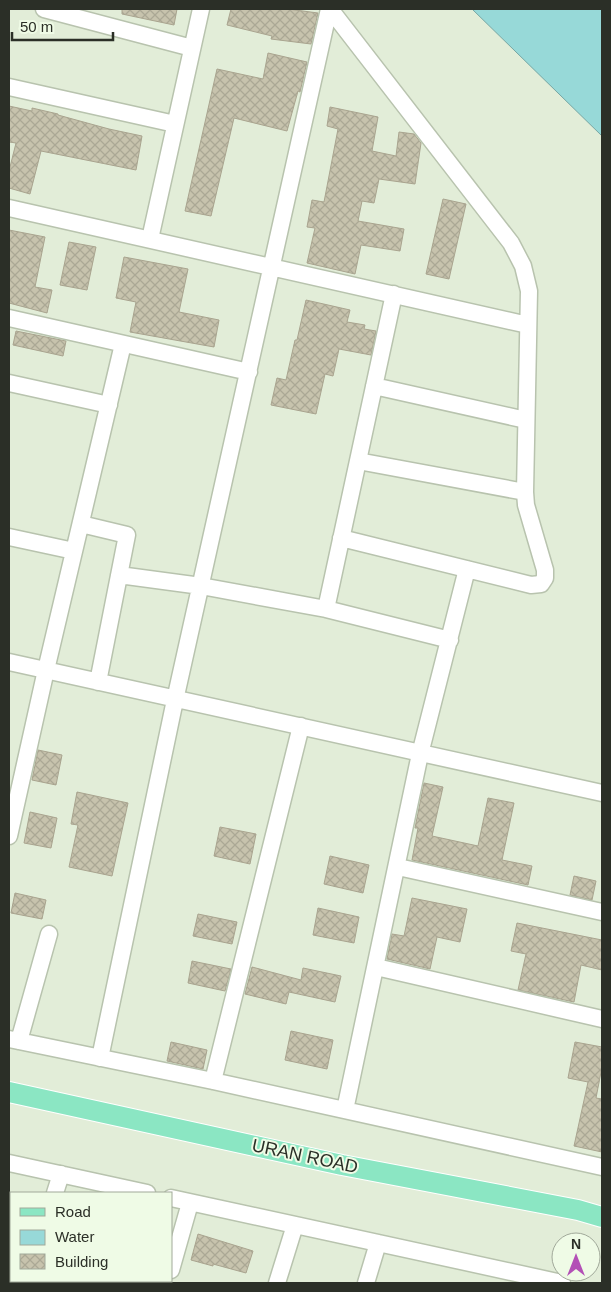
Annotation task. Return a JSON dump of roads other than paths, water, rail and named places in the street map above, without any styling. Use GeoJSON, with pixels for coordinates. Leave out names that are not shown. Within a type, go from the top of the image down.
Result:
{"type":"FeatureCollection","features":[{"type":"Feature","properties":{"kind":"main road","name":"URAN ROAD"},"geometry":{"type":"LineString","coordinates":[[9,1092],[342,1165],[568,1208],[602,1217]]}},
{"type":"Feature","properties":{"kind":"street"},"geometry":{"type":"LineString","coordinates":[[44,9],[192,48]]}},
{"type":"Feature","properties":{"kind":"street"},"geometry":{"type":"LineString","coordinates":[[150,239],[201,9]]}},
{"type":"Feature","properties":{"kind":"street"},"geometry":{"type":"LineString","coordinates":[[100,1058],[175,700],[329,9]]}},
{"type":"Feature","properties":{"kind":"street"},"geometry":{"type":"LineString","coordinates":[[329,9],[511,243],[523,266],[529,291],[524,492],[545,570],[544,581],[537,585],[531,584],[341,538]]}},
{"type":"Feature","properties":{"kind":"street"},"geometry":{"type":"LineString","coordinates":[[9,86],[176,124]]}},
{"type":"Feature","properties":{"kind":"street"},"geometry":{"type":"LineString","coordinates":[[9,208],[528,325]]}},
{"type":"Feature","properties":{"kind":"street"},"geometry":{"type":"LineString","coordinates":[[326,610],[394,294]]}},
{"type":"Feature","properties":{"kind":"street"},"geometry":{"type":"LineString","coordinates":[[9,318],[249,372]]}},
{"type":"Feature","properties":{"kind":"street"},"geometry":{"type":"LineString","coordinates":[[9,836],[15,783],[46,670],[123,344]]}},
{"type":"Feature","properties":{"kind":"street"},"geometry":{"type":"LineString","coordinates":[[9,383],[109,405]]}},
{"type":"Feature","properties":{"kind":"street"},"geometry":{"type":"LineString","coordinates":[[374,386],[526,420]]}},
{"type":"Feature","properties":{"kind":"street"},"geometry":{"type":"LineString","coordinates":[[358,461],[524,492]]}},
{"type":"Feature","properties":{"kind":"street"},"geometry":{"type":"LineString","coordinates":[[81,524],[127,535],[98,682]]}},
{"type":"Feature","properties":{"kind":"street"},"geometry":{"type":"LineString","coordinates":[[9,536],[74,551]]}},
{"type":"Feature","properties":{"kind":"street"},"geometry":{"type":"LineString","coordinates":[[345,1110],[398,867],[420,754],[467,569]]}},
{"type":"Feature","properties":{"kind":"street"},"geometry":{"type":"LineString","coordinates":[[119,575],[201,586],[326,610],[450,640]]}},
{"type":"Feature","properties":{"kind":"street"},"geometry":{"type":"LineString","coordinates":[[9,662],[602,793]]}},
{"type":"Feature","properties":{"kind":"street"},"geometry":{"type":"LineString","coordinates":[[213,1081],[301,726]]}},
{"type":"Feature","properties":{"kind":"street"},"geometry":{"type":"LineString","coordinates":[[398,867],[602,912]]}},
{"type":"Feature","properties":{"kind":"street"},"geometry":{"type":"LineString","coordinates":[[49,934],[14,1040],[213,1081],[602,1167]]}},
{"type":"Feature","properties":{"kind":"street"},"geometry":{"type":"LineString","coordinates":[[376,967],[602,1019]]}},
{"type":"Feature","properties":{"kind":"street"},"geometry":{"type":"LineString","coordinates":[[9,1163],[142,1192]]}},
{"type":"Feature","properties":{"kind":"street"},"geometry":{"type":"LineString","coordinates":[[55,1192],[61,1174]]}},
{"type":"Feature","properties":{"kind":"street"},"geometry":{"type":"LineString","coordinates":[[172,1198],[562,1283]]}},
{"type":"Feature","properties":{"kind":"street"},"geometry":{"type":"LineString","coordinates":[[172,1266],[190,1202]]}},
{"type":"Feature","properties":{"kind":"street"},"geometry":{"type":"LineString","coordinates":[[277,1283],[295,1226]]}},
{"type":"Feature","properties":{"kind":"street"},"geometry":{"type":"LineString","coordinates":[[366,1283],[378,1243]]}},
{"type":"Feature","properties":{"kind":"water"},"geometry":{"type":"Polygon","coordinates":[[[472,9],[602,9],[602,136],[472,9]]]}}]}
